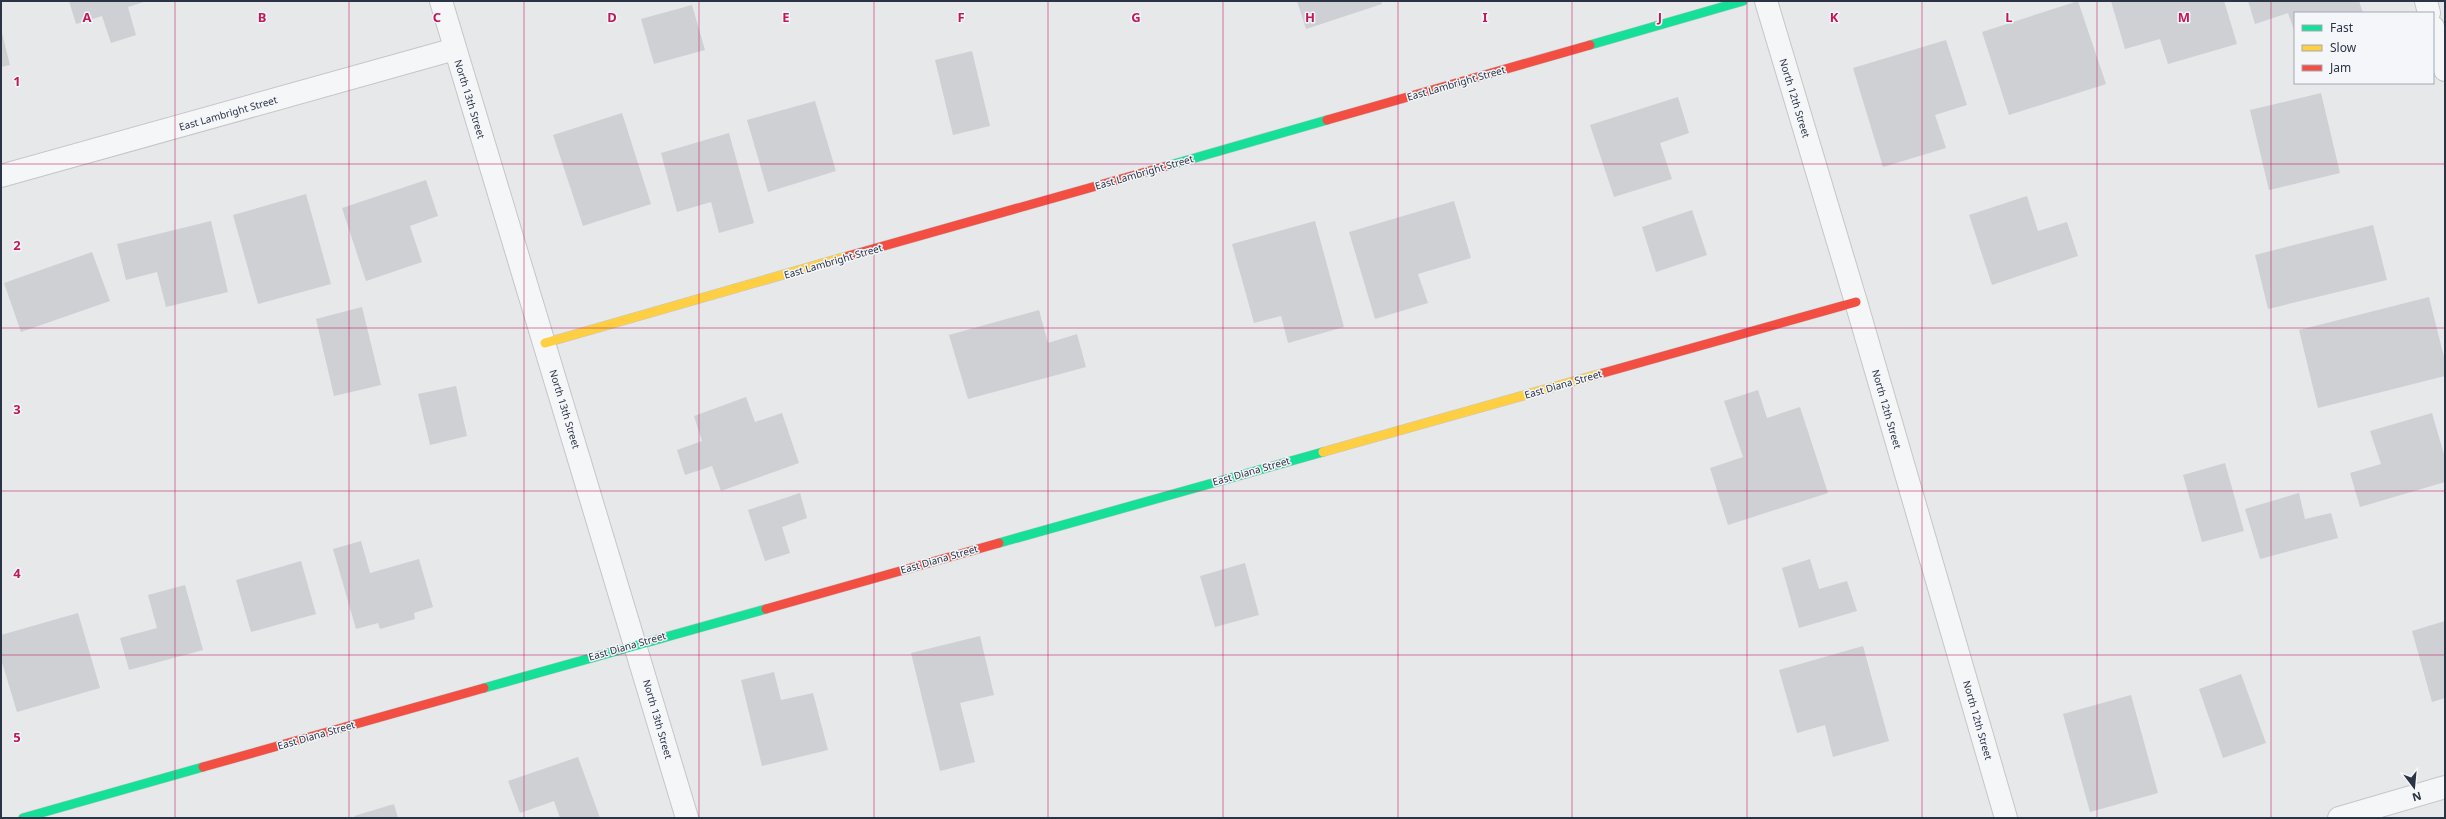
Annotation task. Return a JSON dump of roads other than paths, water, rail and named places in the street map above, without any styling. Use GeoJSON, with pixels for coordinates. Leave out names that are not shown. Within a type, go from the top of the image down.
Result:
{"type":"FeatureCollection","features":[{"type":"Feature","properties":{"kind":"street","name":"North 13th Street"},"geometry":{"type":"LineString","coordinates":[[441,1],[546,343],[687,818]]}},
{"type":"Feature","properties":{"kind":"street","name":"East Lambright Street"},"geometry":{"type":"LineString","coordinates":[[546,343],[1743,1]]}},
{"type":"Feature","properties":{"kind":"street","name":"North 12th Street"},"geometry":{"type":"LineString","coordinates":[[1766,1],[1856,302],[2006,818]]}},
{"type":"Feature","properties":{"kind":"street"},"geometry":{"type":"LineString","coordinates":[[2426,1],[2429,12]]}},
{"type":"Feature","properties":{"kind":"street"},"geometry":{"type":"LineString","coordinates":[[2434,31],[2445,70]]}},
{"type":"Feature","properties":{"kind":"street","name":"East Lambright Street"},"geometry":{"type":"LineString","coordinates":[[1,176],[455,49]]}},
{"type":"Feature","properties":{"kind":"street","name":"East Diana Street"},"geometry":{"type":"LineString","coordinates":[[23,818],[636,644],[1856,302]]}},
{"type":"Feature","properties":{"kind":"street"},"geometry":{"type":"LineString","coordinates":[[2339,818],[2445,787]]}}]}
